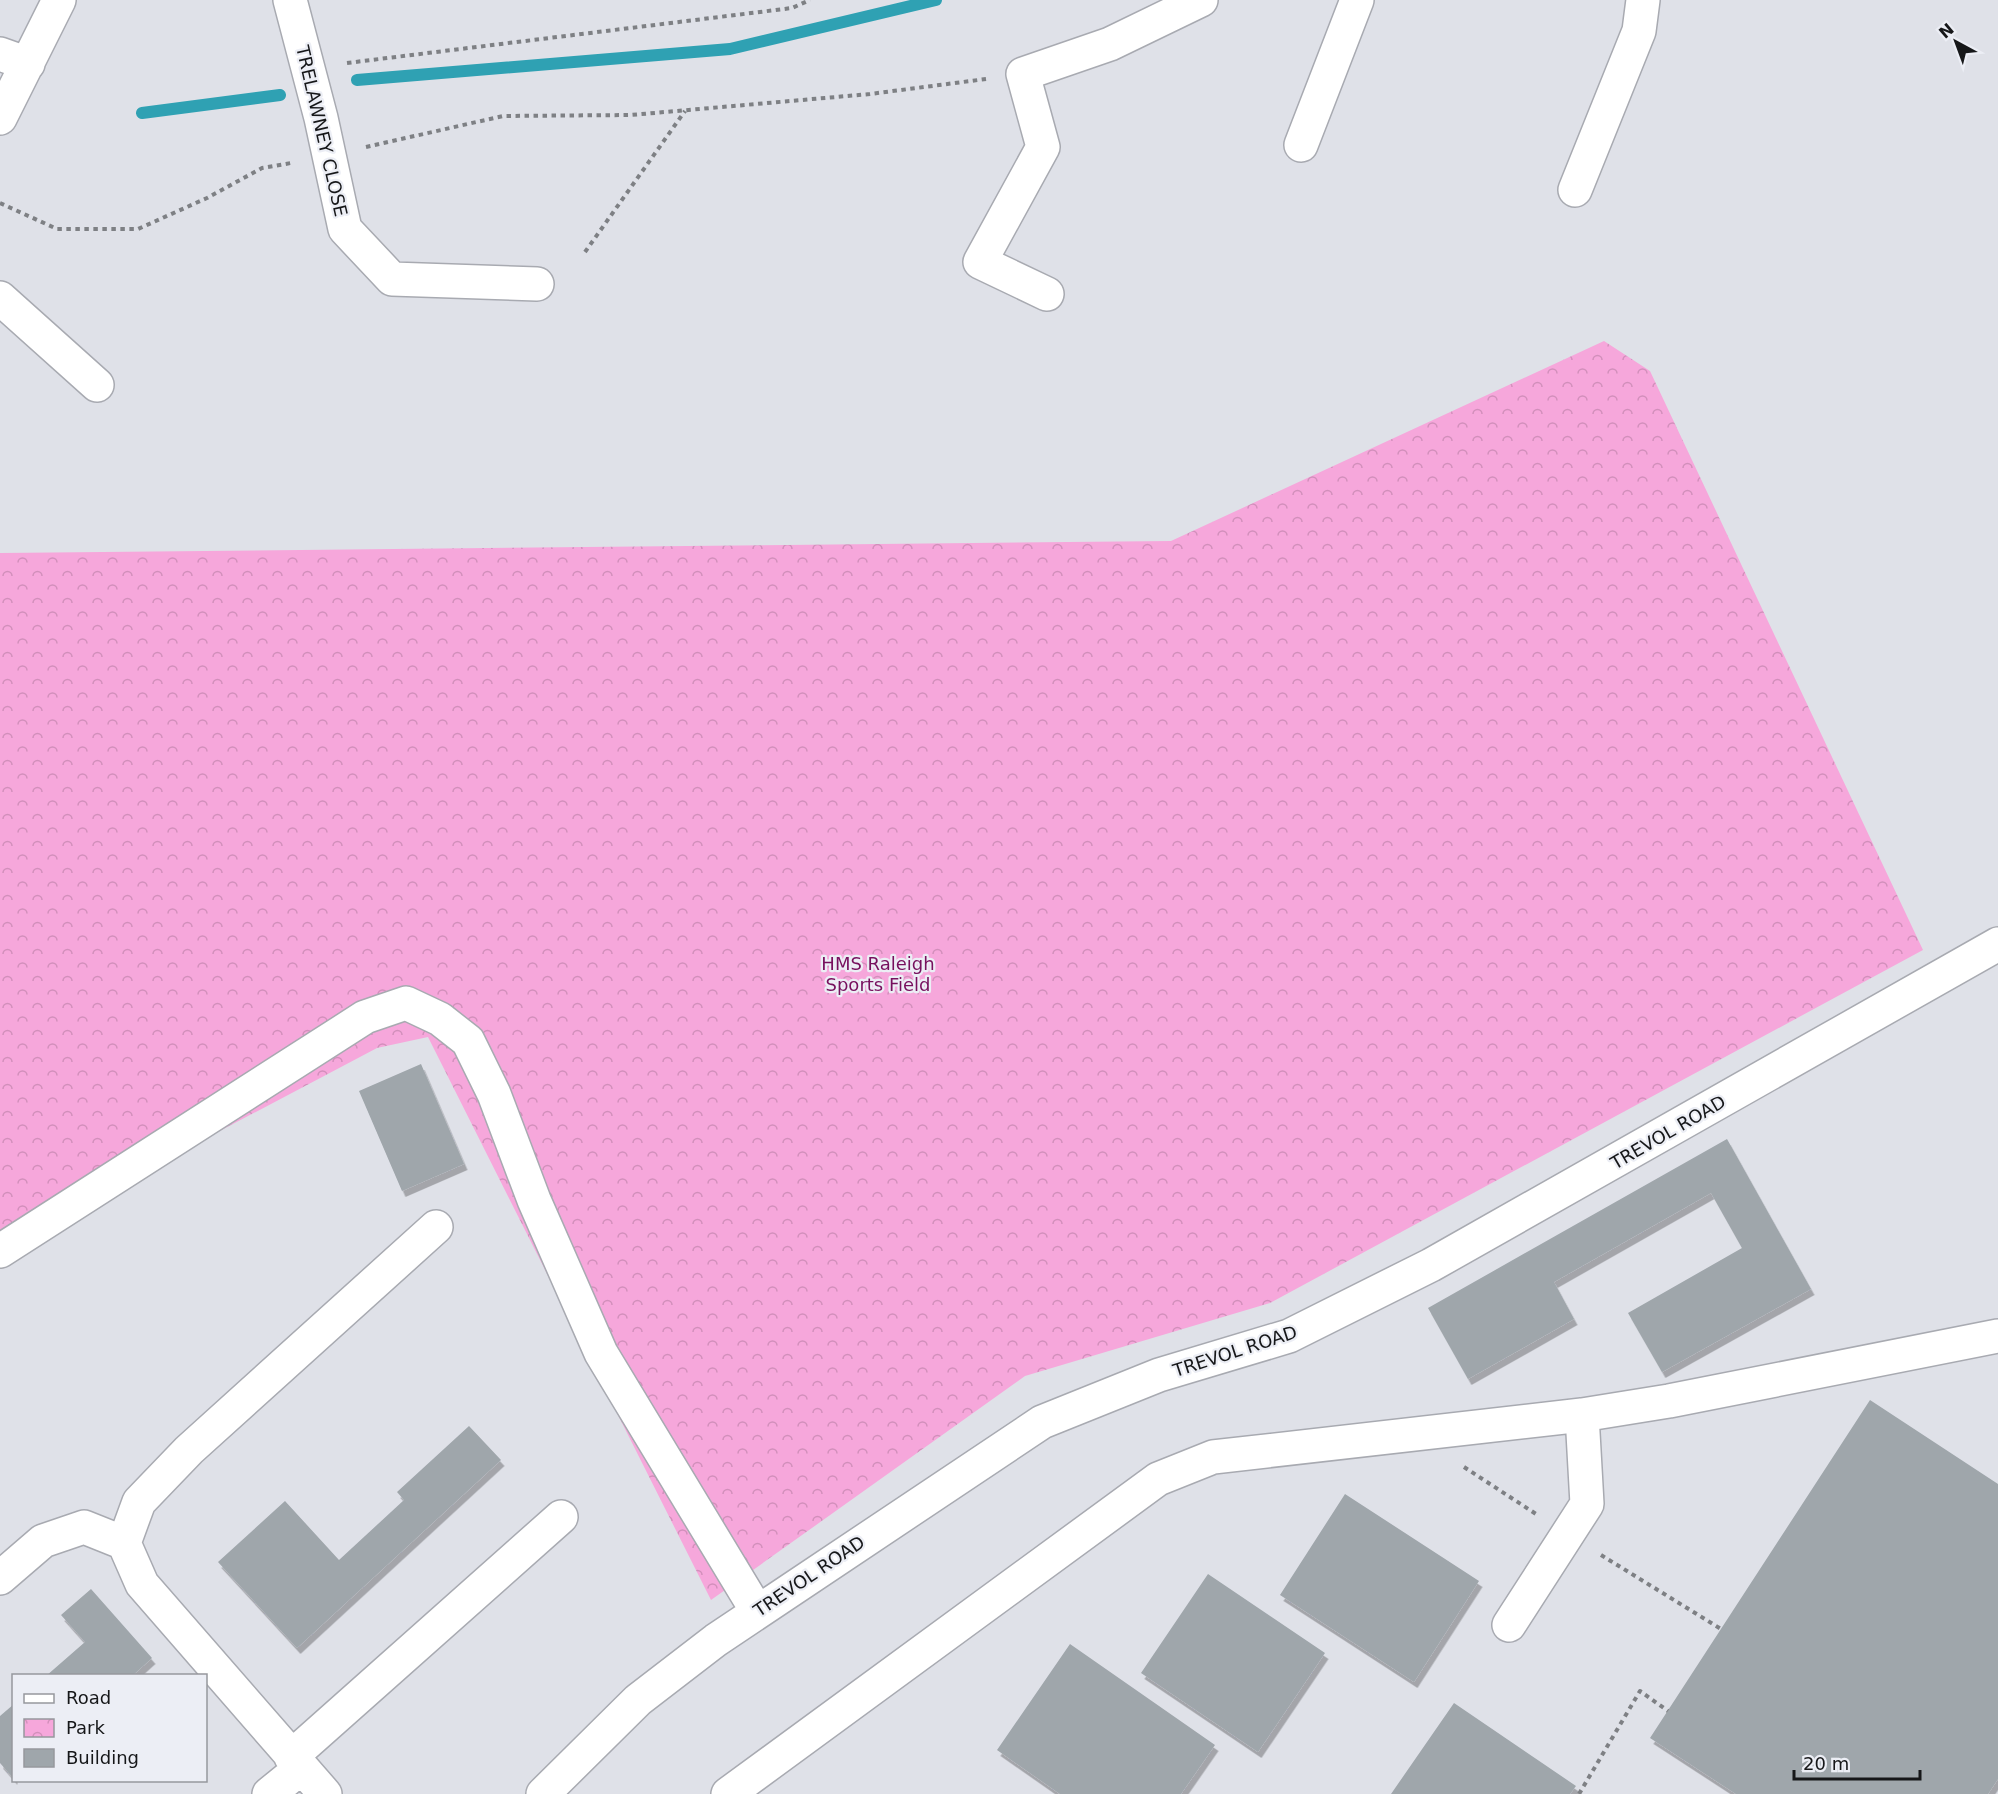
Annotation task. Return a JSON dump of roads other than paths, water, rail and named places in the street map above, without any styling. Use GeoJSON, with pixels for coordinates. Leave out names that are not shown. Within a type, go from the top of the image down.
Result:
{"type":"FeatureCollection","features":[{"type":"Feature","properties":{"kind":"street"},"geometry":{"type":"LineString","coordinates":[[0,118],[14,59],[59,0]]}},
{"type":"Feature","properties":{"kind":"street","name":"TRELAWNEY CLOSE"},"geometry":{"type":"LineString","coordinates":[[290,0],[345,229],[392,279],[537,284]]}},
{"type":"Feature","properties":{"kind":"street"},"geometry":{"type":"LineString","coordinates":[[1047,294],[980,262],[1043,147],[1023,74],[1110,44],[1201,0]]}},
{"type":"Feature","properties":{"kind":"street"},"geometry":{"type":"LineString","coordinates":[[1301,145],[1357,0]]}},
{"type":"Feature","properties":{"kind":"street"},"geometry":{"type":"LineString","coordinates":[[1575,190],[1639,31],[1643,0]]}},
{"type":"Feature","properties":{"kind":"street"},"geometry":{"type":"LineString","coordinates":[[0,298],[97,385]]}},
{"type":"Feature","properties":{"kind":"street","name":"TREVOL ROAD"},"geometry":{"type":"LineString","coordinates":[[543,1794],[638,1700],[757,1611],[1042,1422],[1159,1375],[1289,1336],[1340,1311],[1431,1265],[1626,1157],[1998,944]]}},
{"type":"Feature","properties":{"kind":"street"},"geometry":{"type":"LineString","coordinates":[[0,1251],[365,1017],[406,1003],[440,1019],[468,1041],[494,1094],[534,1200],[601,1353],[757,1611]]}},
{"type":"Feature","properties":{"kind":"street"},"geometry":{"type":"LineString","coordinates":[[124,1543],[140,1502],[189,1450],[436,1227]]}},
{"type":"Feature","properties":{"kind":"street"},"geometry":{"type":"LineString","coordinates":[[734,1793],[1158,1479],[1213,1457],[1582,1415],[1669,1401],[1998,1336]]}},
{"type":"Feature","properties":{"kind":"street"},"geometry":{"type":"LineString","coordinates":[[1509,1625],[1587,1504],[1582,1415]]}},
{"type":"Feature","properties":{"kind":"street"},"geometry":{"type":"LineString","coordinates":[[269,1794],[296,1763],[561,1517]]}},
{"type":"Feature","properties":{"kind":"street"},"geometry":{"type":"LineString","coordinates":[[0,1578],[43,1541],[84,1527],[124,1543],[142,1584],[325,1794]]}},
{"type":"Feature","properties":{"kind":"waterway"},"geometry":{"type":"LineString","coordinates":[[357,80],[730,49],[936,0]]}},
{"type":"Feature","properties":{"kind":"waterway"},"geometry":{"type":"LineString","coordinates":[[142,113],[280,95]]}},
{"type":"Feature","properties":{"kind":"park label","name":"HMS Raleigh Sports Field"},"geometry":{"type":"Point","coordinates":[878,973]}}]}
